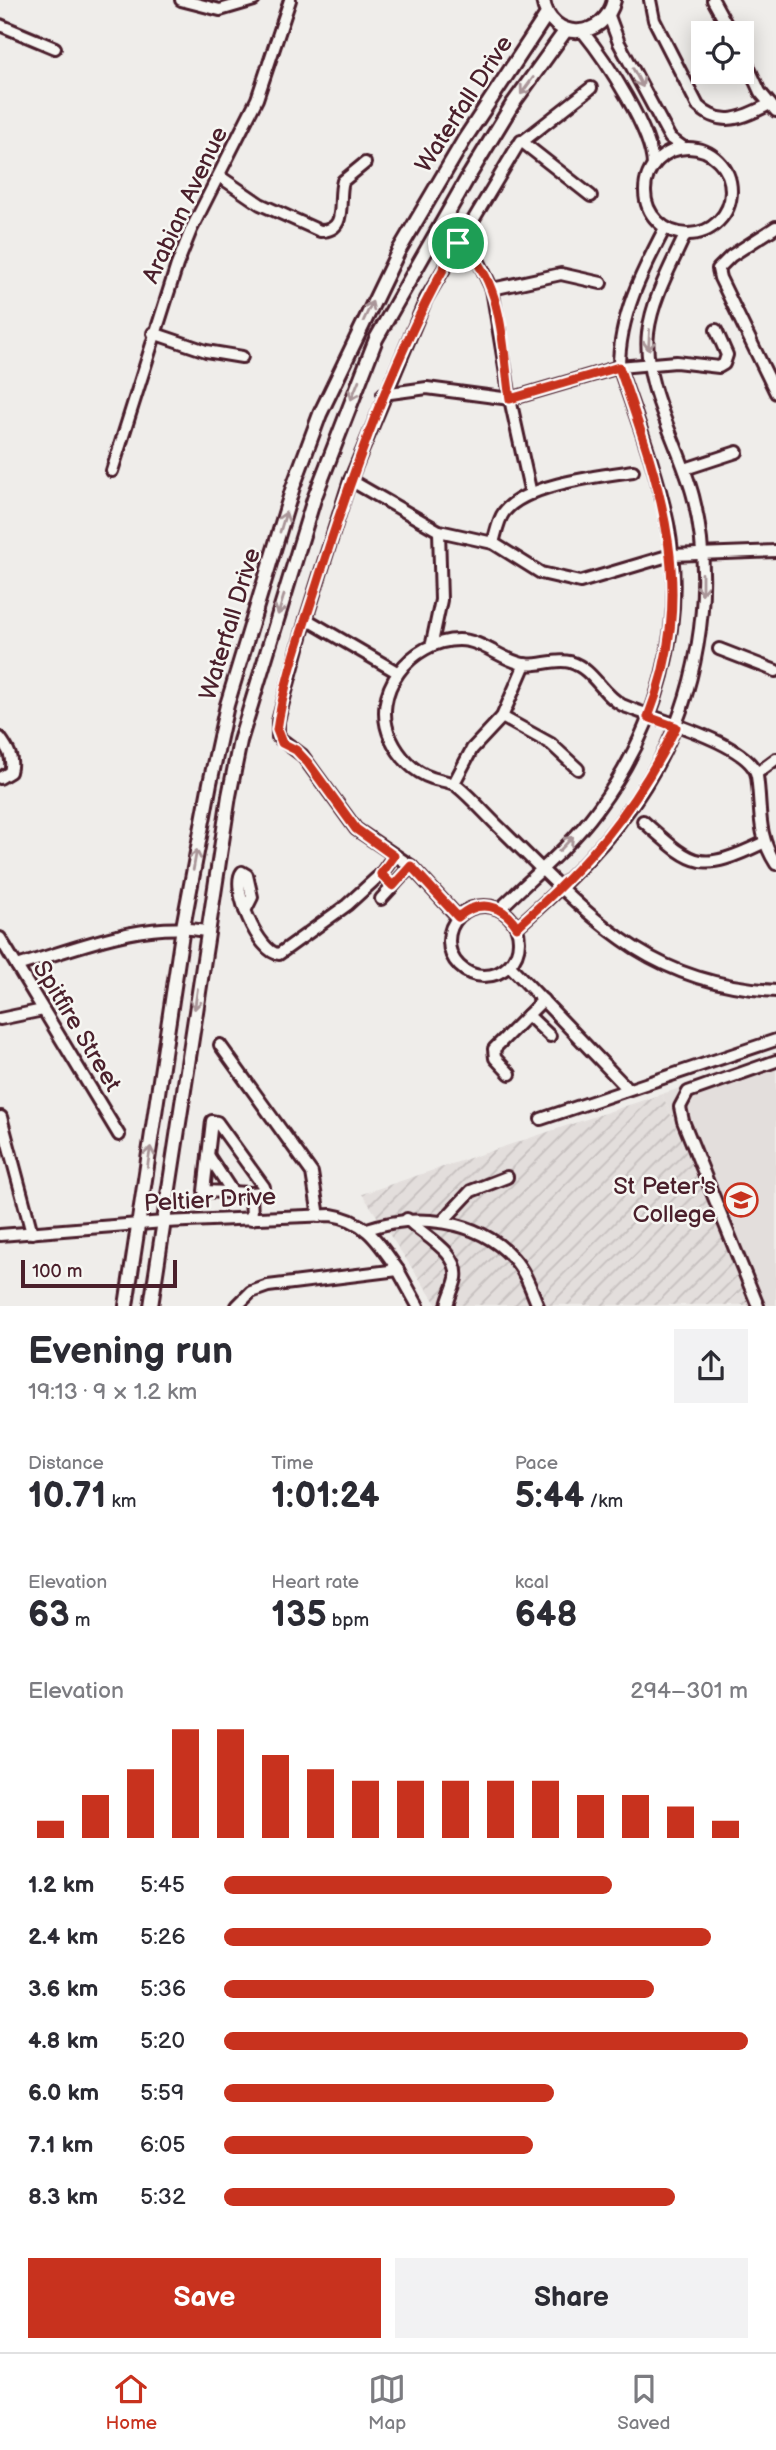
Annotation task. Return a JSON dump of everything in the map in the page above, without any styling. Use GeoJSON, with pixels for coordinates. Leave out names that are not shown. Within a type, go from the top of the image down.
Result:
{"type":"FeatureCollection","features":[{"type":"Feature","properties":{"kind":"main road"},"geometry":{"type":"LineString","coordinates":[[543,0],[547,14],[566,30],[583,32],[598,26],[609,16],[614,0]]}},
{"type":"Feature","properties":{"kind":"main road","name":"Waterfall Drive"},"geometry":{"type":"LineString","coordinates":[[126,1306],[183,927],[227,705],[293,487],[320,414],[398,252],[464,140],[547,14]]}},
{"type":"Feature","properties":{"kind":"main road","name":"Waterfall Drive"},"geometry":{"type":"LineString","coordinates":[[151,1306],[206,931],[240,741],[314,499],[376,339],[433,235],[512,105],[566,30]]}},
{"type":"Feature","properties":{"kind":"street"},"geometry":{"type":"LineString","coordinates":[[181,0],[220,10],[254,0]]}},
{"type":"Feature","properties":{"kind":"street","name":"Arabian Avenue"},"geometry":{"type":"LineString","coordinates":[[112,471],[153,334],[183,249],[257,99],[290,0]]}},
{"type":"Feature","properties":{"kind":"street"},"geometry":{"type":"LineString","coordinates":[[650,0],[654,20],[698,106],[705,113],[723,121],[773,108],[760,92],[754,79]]}},
{"type":"Feature","properties":{"kind":"street"},"geometry":{"type":"LineString","coordinates":[[713,0],[725,21]]}},
{"type":"Feature","properties":{"kind":"street"},"geometry":{"type":"LineString","coordinates":[[609,16],[619,43],[670,138],[685,148]]}},
{"type":"Feature","properties":{"kind":"street"},"geometry":{"type":"LineString","coordinates":[[0,25],[55,48]]}},
{"type":"Feature","properties":{"kind":"street"},"geometry":{"type":"LineString","coordinates":[[583,32],[601,54],[651,145],[653,166]]}},
{"type":"Feature","properties":{"kind":"street"},"geometry":{"type":"LineString","coordinates":[[458,917],[411,866],[356,829],[302,755],[278,737],[278,722],[306,619],[349,480],[383,394],[426,299],[503,166],[522,141],[590,88]]}},
{"type":"Feature","properties":{"kind":"street"},"geometry":{"type":"LineString","coordinates":[[522,141],[591,196]]}},
{"type":"Feature","properties":{"kind":"street"},"geometry":{"type":"LineString","coordinates":[[685,148],[702,150],[713,156],[723,165],[732,187],[731,200],[719,222],[709,229],[685,235],[665,228],[647,205],[645,185],[653,166],[668,153],[685,148]]}},
{"type":"Feature","properties":{"kind":"street"},"geometry":{"type":"LineString","coordinates":[[219,176],[260,204],[320,231],[329,231],[336,227],[341,213],[342,181],[365,163]]}},
{"type":"Feature","properties":{"kind":"street"},"geometry":{"type":"LineString","coordinates":[[500,909],[595,813],[619,779],[659,691],[670,635],[671,555],[668,528],[657,479],[619,367],[623,324],[645,266],[665,228]]}},
{"type":"Feature","properties":{"kind":"street"},"geometry":{"type":"LineString","coordinates":[[776,228],[731,256],[718,269],[776,393]]}},
{"type":"Feature","properties":{"kind":"street"},"geometry":{"type":"LineString","coordinates":[[517,927],[562,888],[625,815],[646,785],[676,727],[699,634],[701,553],[693,498],[649,364],[648,332],[667,274],[685,235]]}},
{"type":"Feature","properties":{"kind":"street"},"geometry":{"type":"LineString","coordinates":[[458,243],[479,261],[492,289],[510,399],[531,494]]}},
{"type":"Feature","properties":{"kind":"street"},"geometry":{"type":"LineString","coordinates":[[492,289],[561,274],[601,283]]}},
{"type":"Feature","properties":{"kind":"street"},"geometry":{"type":"LineString","coordinates":[[383,394],[427,388],[510,399],[619,367],[676,362],[719,367],[724,364],[727,355],[716,330]]}},
{"type":"Feature","properties":{"kind":"street"},"geometry":{"type":"LineString","coordinates":[[153,334],[206,351],[242,357]]}},
{"type":"Feature","properties":{"kind":"street"},"geometry":{"type":"LineString","coordinates":[[685,469],[737,452]]}},
{"type":"Feature","properties":{"kind":"street"},"geometry":{"type":"LineString","coordinates":[[493,543],[505,510],[531,494],[583,478],[633,471]]}},
{"type":"Feature","properties":{"kind":"street"},"geometry":{"type":"LineString","coordinates":[[349,480],[439,531],[493,543],[541,573],[580,582],[671,555],[776,551]]}},
{"type":"Feature","properties":{"kind":"street"},"geometry":{"type":"LineString","coordinates":[[432,643],[441,600],[439,531]]}},
{"type":"Feature","properties":{"kind":"street"},"geometry":{"type":"LineString","coordinates":[[306,619],[397,672]]}},
{"type":"Feature","properties":{"kind":"street"},"geometry":{"type":"LineString","coordinates":[[776,864],[763,844],[757,773],[750,763],[729,746],[648,717],[613,700],[584,668],[555,661],[525,664],[468,641],[432,643],[417,652],[397,672],[385,712],[390,738],[398,753],[422,775],[454,783],[589,916],[634,950],[694,976],[776,991]]}},
{"type":"Feature","properties":{"kind":"street"},"geometry":{"type":"LineString","coordinates":[[719,649],[776,671]]}},
{"type":"Feature","properties":{"kind":"street"},"geometry":{"type":"LineString","coordinates":[[454,783],[472,749],[502,717],[525,664]]}},
{"type":"Feature","properties":{"kind":"street"},"geometry":{"type":"LineString","coordinates":[[502,717],[551,744],[578,769]]}},
{"type":"Feature","properties":{"kind":"street"},"geometry":{"type":"LineString","coordinates":[[0,738],[8,750],[12,765],[10,772],[0,778]]}},
{"type":"Feature","properties":{"kind":"street"},"geometry":{"type":"LineString","coordinates":[[757,773],[776,759]]}},
{"type":"Feature","properties":{"kind":"street"},"geometry":{"type":"LineString","coordinates":[[643,821],[680,854],[699,862],[720,861],[763,844]]}},
{"type":"Feature","properties":{"kind":"street"},"geometry":{"type":"LineString","coordinates":[[245,911],[268,950],[279,954],[347,905],[381,874],[394,856]]}},
{"type":"Feature","properties":{"kind":"street"},"geometry":{"type":"LineString","coordinates":[[382,899],[411,866]]}},
{"type":"Feature","properties":{"kind":"street"},"geometry":{"type":"LineString","coordinates":[[381,874],[393,886]]}},
{"type":"Feature","properties":{"kind":"street"},"geometry":{"type":"LineString","coordinates":[[473,907],[500,909],[517,927],[519,952],[509,965],[491,976],[478,976],[457,964],[448,940],[458,917],[473,907]]}},
{"type":"Feature","properties":{"kind":"street"},"geometry":{"type":"LineString","coordinates":[[17,966],[126,933],[183,927],[206,931]]}},
{"type":"Feature","properties":{"kind":"street","name":"Spitfire Street"},"geometry":{"type":"LineString","coordinates":[[0,938],[4,951],[17,966],[119,1135]]}},
{"type":"Feature","properties":{"kind":"street"},"geometry":{"type":"LineString","coordinates":[[509,965],[627,1088]]}},
{"type":"Feature","properties":{"kind":"street"},"geometry":{"type":"LineString","coordinates":[[510,1074],[495,1058],[494,1049],[543,1000]]}},
{"type":"Feature","properties":{"kind":"street"},"geometry":{"type":"LineString","coordinates":[[0,1019],[43,1010]]}},
{"type":"Feature","properties":{"kind":"street"},"geometry":{"type":"LineString","coordinates":[[528,1015],[551,1036]]}},
{"type":"Feature","properties":{"kind":"street"},"geometry":{"type":"LineString","coordinates":[[541,1119],[776,1040]]}},
{"type":"Feature","properties":{"kind":"street"},"geometry":{"type":"LineString","coordinates":[[220,1045],[312,1173],[319,1216]]}},
{"type":"Feature","properties":{"kind":"street"},"geometry":{"type":"LineString","coordinates":[[758,1306],[682,1121],[680,1107],[688,1092],[776,1061]]}},
{"type":"Feature","properties":{"kind":"street"},"geometry":{"type":"LineString","coordinates":[[1,1117],[32,1233]]}},
{"type":"Feature","properties":{"kind":"street"},"geometry":{"type":"LineString","coordinates":[[214,1120],[264,1186],[262,1192],[204,1191],[208,1155],[214,1120]]}},
{"type":"Feature","properties":{"kind":"street"},"geometry":{"type":"LineString","coordinates":[[208,1155],[233,1193]]}},
{"type":"Feature","properties":{"kind":"street"},"geometry":{"type":"LineString","coordinates":[[442,1222],[471,1191],[508,1177]]}},
{"type":"Feature","properties":{"kind":"street"},"geometry":{"type":"LineString","coordinates":[[251,1193],[252,1219]]}},
{"type":"Feature","properties":{"kind":"street","name":"Peltier Drive"},"geometry":{"type":"LineString","coordinates":[[0,1235],[164,1222],[319,1216],[347,1217],[367,1229]]}},
{"type":"Feature","properties":{"kind":"street"},"geometry":{"type":"LineString","coordinates":[[407,1219],[444,1251],[455,1265],[456,1278],[447,1306]]}},
{"type":"Feature","properties":{"kind":"street"},"geometry":{"type":"LineString","coordinates":[[418,1306],[398,1270],[367,1229],[407,1219],[442,1222],[483,1237],[512,1256],[538,1306]]}},
{"type":"Feature","properties":{"kind":"street"},"geometry":{"type":"LineString","coordinates":[[237,1306],[251,1292],[268,1286],[398,1270]]}},
{"type":"Feature","properties":{"kind":"shaded area","name":"St Peter's College"},"geometry":{"type":"Polygon","coordinates":[[[776,1056],[776,1305],[751,1305],[662,1094],[776,1056]]]}},
{"type":"Feature","properties":{"kind":"shaded area"},"geometry":{"type":"Polygon","coordinates":[[[662,1094],[751,1305],[437,1305],[362,1194],[662,1094]]]}},
{"type":"Feature","properties":{"kind":"place","name":"St Peter's College"},"geometry":{"type":"Point","coordinates":[741,1200]}},
{"type":"Feature","properties":{"kind":"route"},"geometry":{"type":"LineString","coordinates":[[458,243],[479,261],[492,289],[510,399],[619,367],[657,479],[670,550],[670,635],[659,691],[648,717],[676,727],[646,785],[602,845],[562,888],[517,927],[510,916],[491,906],[473,907],[458,917],[411,866],[393,886],[381,874],[394,856],[345,818],[308,763],[296,750],[282,743],[277,730],[306,619],[349,480],[383,394],[426,299],[458,243]]}}]}
